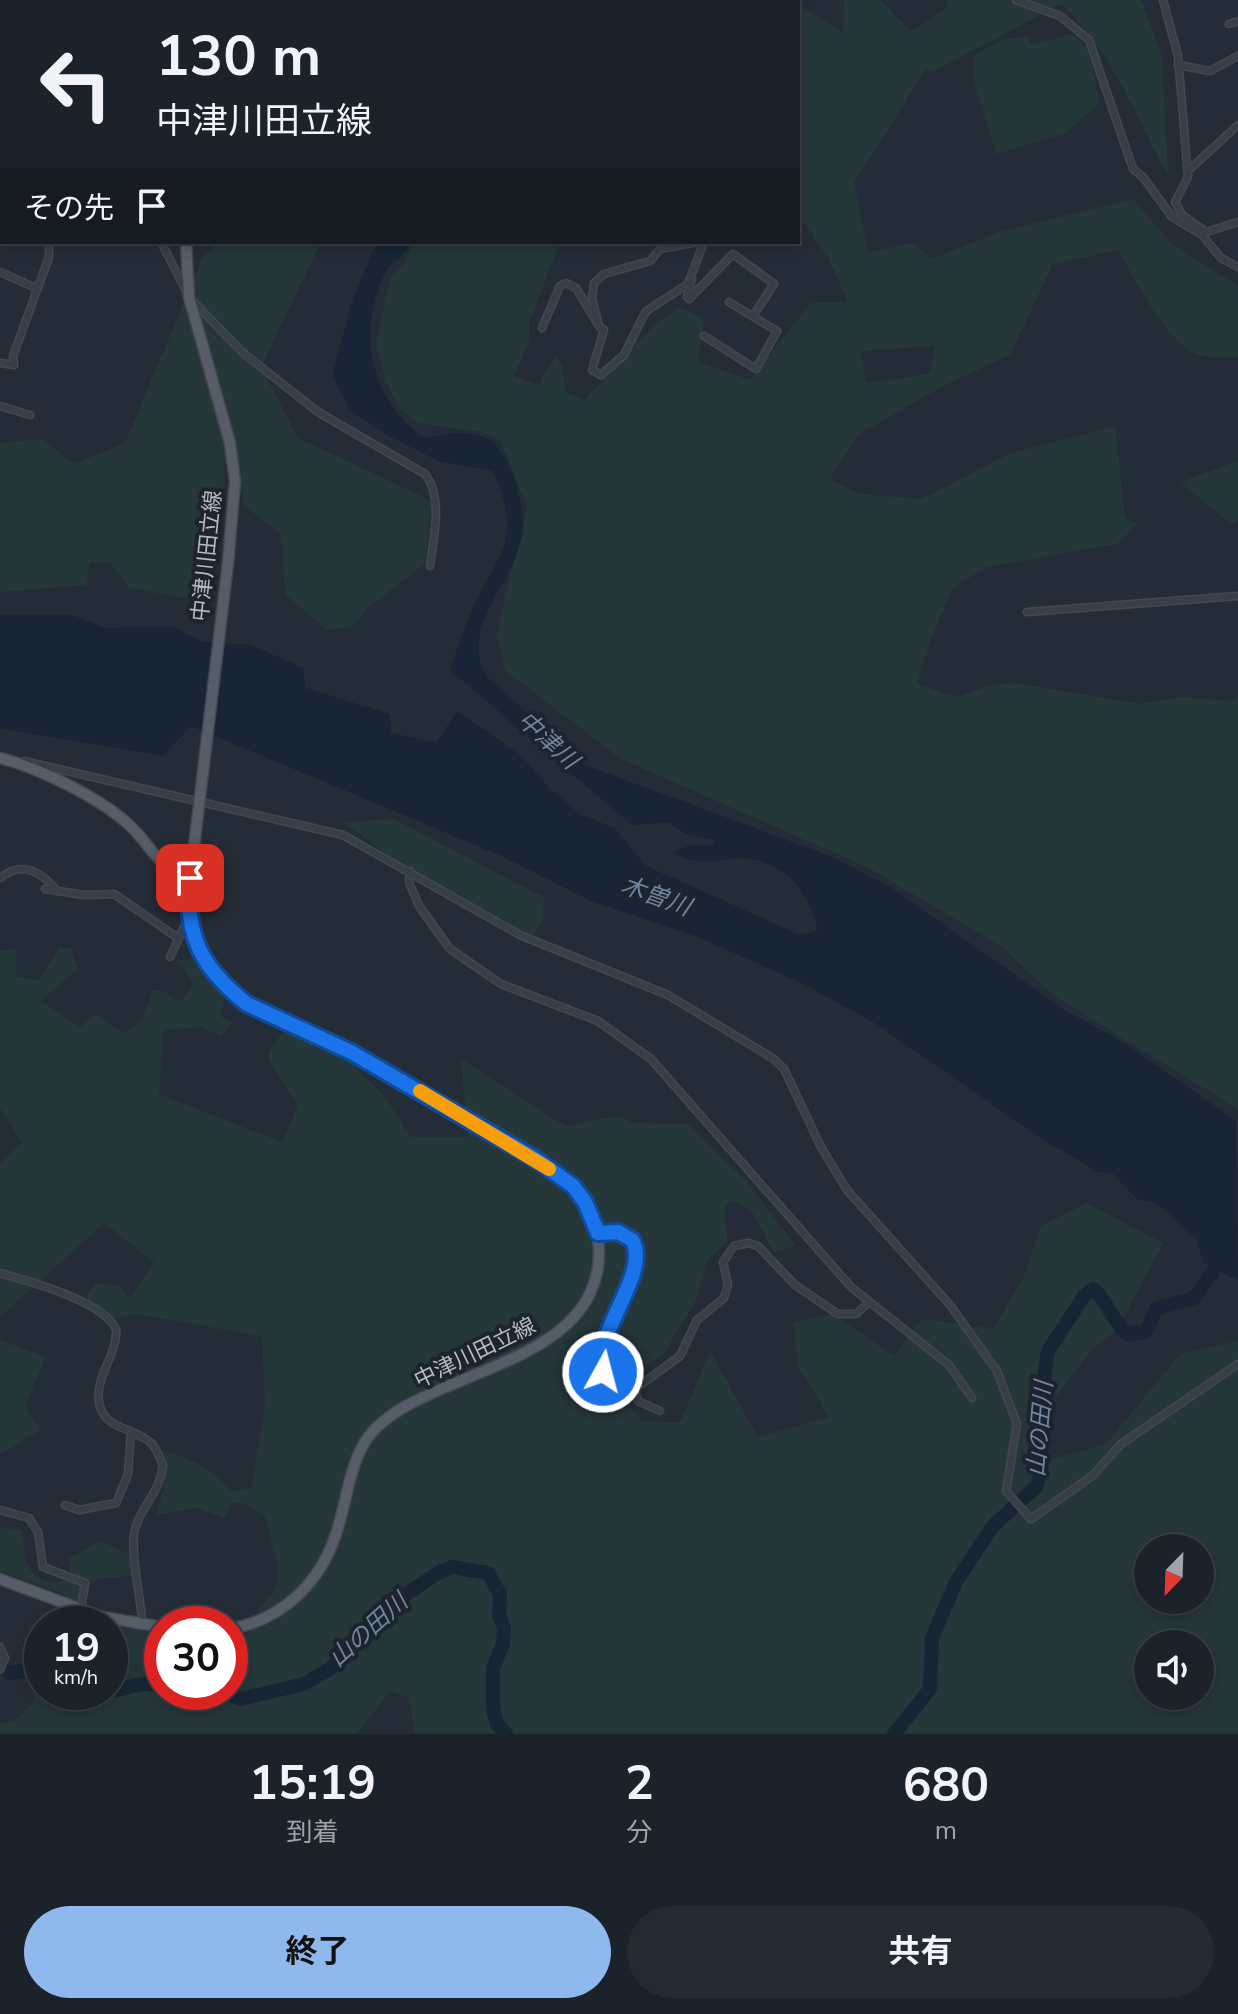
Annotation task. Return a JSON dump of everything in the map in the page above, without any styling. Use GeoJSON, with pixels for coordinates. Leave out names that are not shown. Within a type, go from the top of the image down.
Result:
{"type":"FeatureCollection","features":[{"type":"Feature","properties":{"kind":"main road","name":"中津川田立線"},"geometry":{"type":"LineString","coordinates":[[186,244],[189,297],[230,443],[235,481],[191,875],[191,921],[200,954],[216,979],[247,1004],[351,1052],[537,1160],[573,1186],[585,1202],[598,1233],[600,1248],[595,1277],[580,1312],[559,1334],[405,1409],[365,1442],[352,1468],[337,1531],[317,1575],[304,1591],[265,1619],[248,1624]]}},
{"type":"Feature","properties":{"kind":"main road"},"geometry":{"type":"LineString","coordinates":[[2,759],[52,774],[120,816],[167,870],[191,875]]}},
{"type":"Feature","properties":{"kind":"main road"},"geometry":{"type":"LineString","coordinates":[[0,1579],[73,1606]]}},
{"type":"Feature","properties":{"kind":"main road"},"geometry":{"type":"LineString","coordinates":[[128,1621],[143,1625]]}},
{"type":"Feature","properties":{"kind":"street"},"geometry":{"type":"LineString","coordinates":[[1016,0],[1060,16],[1089,40],[1133,169],[1143,177],[1172,217],[1204,233],[1238,222]]}},
{"type":"Feature","properties":{"kind":"street"},"geometry":{"type":"LineString","coordinates":[[1163,0],[1178,65],[1188,171],[1176,207],[1204,233],[1221,258],[1238,267]]}},
{"type":"Feature","properties":{"kind":"street"},"geometry":{"type":"LineString","coordinates":[[1229,24],[1238,21]]}},
{"type":"Feature","properties":{"kind":"street"},"geometry":{"type":"LineString","coordinates":[[1178,65],[1210,71],[1238,56]]}},
{"type":"Feature","properties":{"kind":"street"},"geometry":{"type":"LineString","coordinates":[[1188,171],[1238,125]]}},
{"type":"Feature","properties":{"kind":"street"},"geometry":{"type":"LineString","coordinates":[[0,363],[14,365],[13,356],[49,257],[49,244]]}},
{"type":"Feature","properties":{"kind":"street"},"geometry":{"type":"LineString","coordinates":[[162,244],[189,297],[242,352],[300,399],[391,457],[425,474],[431,481],[435,502],[430,566]]}},
{"type":"Feature","properties":{"kind":"street"},"geometry":{"type":"LineString","coordinates":[[599,326],[592,299],[594,283],[604,274],[650,261],[660,249],[687,244]]}},
{"type":"Feature","properties":{"kind":"street"},"geometry":{"type":"LineString","coordinates":[[542,328],[560,286],[566,283],[576,288],[604,330],[592,370],[601,375],[624,355],[646,311],[683,289],[703,244]]}},
{"type":"Feature","properties":{"kind":"street"},"geometry":{"type":"LineString","coordinates":[[691,275],[689,299],[733,254],[774,284],[753,316]]}},
{"type":"Feature","properties":{"kind":"street"},"geometry":{"type":"LineString","coordinates":[[0,272],[36,288]]}},
{"type":"Feature","properties":{"kind":"street"},"geometry":{"type":"LineString","coordinates":[[704,336],[756,369],[777,331],[729,302]]}},
{"type":"Feature","properties":{"kind":"street"},"geometry":{"type":"LineString","coordinates":[[0,406],[30,415]]}},
{"type":"Feature","properties":{"kind":"street"},"geometry":{"type":"LineString","coordinates":[[1027,612],[1238,596]]}},
{"type":"Feature","properties":{"kind":"street"},"geometry":{"type":"LineString","coordinates":[[52,774],[343,835],[520,935],[668,995],[774,1059],[784,1069],[821,1147],[847,1190],[950,1305],[997,1371],[1017,1424],[1008,1495],[1026,1515],[1036,1519],[1092,1476],[1121,1444],[1238,1364]]}},
{"type":"Feature","properties":{"kind":"street"},"geometry":{"type":"LineString","coordinates":[[0,878],[17,868],[24,868],[57,891]]}},
{"type":"Feature","properties":{"kind":"street"},"geometry":{"type":"LineString","coordinates":[[410,871],[409,882],[419,906],[450,949],[501,984],[598,1021],[665,1072],[868,1303],[949,1365],[972,1398]]}},
{"type":"Feature","properties":{"kind":"street"},"geometry":{"type":"LineString","coordinates":[[45,889],[117,896],[178,938]]}},
{"type":"Feature","properties":{"kind":"street"},"geometry":{"type":"LineString","coordinates":[[170,957],[178,938],[191,921]]}},
{"type":"Feature","properties":{"kind":"street"},"geometry":{"type":"LineString","coordinates":[[598,1233],[623,1234],[637,1248],[635,1264],[601,1357],[605,1378],[620,1392],[634,1392],[680,1356],[697,1320],[724,1298],[728,1285],[723,1262],[731,1249],[739,1244],[748,1243],[762,1249],[788,1280],[838,1314],[856,1314],[868,1303]]}},
{"type":"Feature","properties":{"kind":"street"},"geometry":{"type":"LineString","coordinates":[[0,1273],[43,1286],[108,1316],[116,1336],[99,1389],[99,1405],[107,1419],[150,1442],[163,1465],[156,1494],[139,1520],[134,1536],[143,1625]]}},
{"type":"Feature","properties":{"kind":"street"},"geometry":{"type":"LineString","coordinates":[[634,1392],[638,1401],[660,1411]]}},
{"type":"Feature","properties":{"kind":"street"},"geometry":{"type":"LineString","coordinates":[[65,1505],[79,1510],[116,1503],[128,1474],[131,1433]]}},
{"type":"Feature","properties":{"kind":"street"},"geometry":{"type":"LineString","coordinates":[[0,1510],[29,1518],[38,1532],[43,1567],[85,1583],[81,1606]]}},
{"type":"Feature","properties":{"kind":"street"},"geometry":{"type":"LineString","coordinates":[[0,1647],[5,1654],[1,1667]]}},
{"type":"Feature","properties":{"kind":"shaded area"},"geometry":{"type":"Polygon","coordinates":[[[844,0],[881,0],[911,32],[946,9],[948,0],[1141,0],[1162,56],[1168,176],[1109,63],[1062,4],[933,71],[926,69],[854,183],[868,252],[913,243],[931,259],[1000,232],[1133,199],[1173,245],[1238,286],[1238,357],[1205,356],[1188,350],[1158,317],[1118,250],[1053,264],[1010,355],[943,386],[858,435],[830,479],[860,494],[922,499],[1011,453],[1115,426],[1125,518],[1137,524],[1117,544],[986,567],[952,589],[928,646],[917,684],[958,697],[990,685],[1015,683],[1139,704],[1180,697],[1233,701],[1238,694],[1238,1109],[1053,995],[1001,946],[869,868],[621,759],[506,671],[496,636],[527,507],[501,441],[482,432],[418,423],[399,407],[386,381],[376,344],[390,277],[405,263],[412,244],[559,244],[529,323],[529,341],[514,376],[538,385],[556,356],[563,368],[565,391],[584,400],[654,326],[679,307],[703,319],[698,362],[750,380],[811,303],[848,302],[830,261],[800,217],[800,6],[843,32],[844,0]],[[935,346],[861,351],[866,383],[930,374],[935,346]]]}},
{"type":"Feature","properties":{"kind":"shaded area"},"geometry":{"type":"Polygon","coordinates":[[[1072,34],[1087,48],[1100,102],[1066,133],[996,154],[974,81],[974,56],[1001,40],[1028,36],[1031,45],[1072,34]]]}},
{"type":"Feature","properties":{"kind":"shaded area"},"geometry":{"type":"Polygon","coordinates":[[[215,244],[320,244],[261,367],[298,438],[432,501],[425,563],[368,608],[352,627],[327,630],[285,594],[281,534],[243,505],[239,461],[223,463],[221,500],[201,532],[208,597],[191,599],[130,588],[109,562],[90,563],[86,585],[0,592],[0,443],[42,439],[74,464],[125,443],[203,257],[215,244]]]}},
{"type":"Feature","properties":{"kind":"shaded area"},"geometry":{"type":"Polygon","coordinates":[[[1238,461],[1238,520],[1231,524],[1180,482],[1238,461]]]}},
{"type":"Feature","properties":{"kind":"shaded area"},"geometry":{"type":"Polygon","coordinates":[[[393,819],[544,897],[542,922],[530,939],[445,897],[343,822],[393,819]]]}},
{"type":"Feature","properties":{"kind":"shaded area"},"geometry":{"type":"Polygon","coordinates":[[[59,948],[71,948],[78,968],[41,1001],[80,1027],[95,1014],[123,1033],[142,1020],[153,991],[164,991],[175,1001],[183,999],[193,985],[186,971],[175,961],[198,958],[225,999],[220,1016],[232,1023],[220,1036],[201,1027],[164,1030],[159,1094],[282,1142],[298,1106],[267,1056],[285,1028],[343,1056],[383,1094],[411,1137],[468,1137],[461,1059],[565,1126],[619,1116],[633,1123],[688,1124],[746,1181],[796,1246],[774,1253],[751,1210],[734,1201],[725,1205],[727,1241],[707,1261],[696,1300],[663,1355],[631,1376],[621,1395],[642,1421],[680,1423],[710,1351],[758,1437],[829,1417],[798,1366],[793,1322],[832,1314],[894,1356],[922,1319],[993,1329],[1024,1277],[1041,1226],[1087,1203],[1163,1243],[1118,1328],[1090,1352],[1051,1403],[1037,1463],[1106,1444],[1180,1354],[1238,1341],[1238,1734],[414,1734],[410,1698],[390,1691],[357,1734],[0,1734],[0,1724],[15,1720],[25,1710],[128,1710],[128,1628],[144,1632],[144,1710],[248,1710],[248,1633],[278,1577],[265,1515],[246,1505],[232,1502],[225,1518],[198,1508],[156,1515],[165,1474],[158,1449],[199,1464],[232,1492],[252,1487],[265,1403],[262,1336],[135,1314],[113,1319],[89,1304],[87,1295],[96,1283],[120,1286],[130,1298],[154,1262],[104,1223],[0,1317],[0,1164],[22,1142],[0,1108],[0,951],[16,949],[16,977],[39,980],[59,948]]]}},
{"type":"Feature","properties":{"kind":"shaded area"},"geometry":{"type":"Polygon","coordinates":[[[0,1340],[46,1357],[25,1405],[40,1430],[0,1454],[0,1340]]]}},
{"type":"Feature","properties":{"kind":"shaded area"},"geometry":{"type":"Polygon","coordinates":[[[0,1527],[21,1530],[28,1564],[37,1577],[45,1581],[71,1580],[69,1558],[101,1541],[131,1555],[131,1576],[99,1578],[85,1588],[84,1606],[68,1606],[65,1595],[0,1571],[0,1527]]]}},
{"type":"Feature","properties":{"kind":"water"},"geometry":{"type":"Polygon","coordinates":[[[376,244],[409,244],[384,275],[371,321],[371,343],[380,385],[391,404],[424,438],[446,434],[484,437],[501,452],[514,478],[523,530],[511,568],[484,622],[479,640],[480,658],[487,677],[585,765],[835,858],[889,886],[1066,1011],[1126,1044],[1236,1121],[1238,1280],[1203,1263],[1197,1238],[1156,1204],[1138,1200],[1113,1174],[1098,1172],[1045,1141],[873,1022],[804,984],[700,938],[587,899],[502,856],[191,726],[163,756],[0,728],[0,615],[72,615],[105,628],[173,626],[202,642],[251,645],[303,668],[306,688],[390,714],[391,733],[436,743],[457,711],[522,756],[549,788],[581,815],[615,828],[646,866],[800,935],[818,930],[804,895],[780,870],[745,858],[705,862],[672,852],[691,845],[715,845],[714,840],[686,834],[669,822],[632,825],[450,670],[471,612],[503,547],[508,522],[506,508],[493,471],[438,461],[391,437],[350,410],[332,375],[353,298],[376,244]]]}},
{"type":"Feature","properties":{"kind":"waterway","name":"山の田川"},"geometry":{"type":"LineString","coordinates":[[894,1734],[930,1689],[932,1638],[956,1582],[993,1526],[1037,1486],[1040,1474],[1035,1442],[1048,1351],[1084,1296],[1093,1289],[1128,1334],[1145,1332],[1157,1308],[1194,1298],[1225,1255]]}},
{"type":"Feature","properties":{"kind":"waterway","name":"山の田川"},"geometry":{"type":"LineString","coordinates":[[248,1697],[304,1684],[328,1670],[364,1638],[390,1605],[452,1567],[488,1573],[500,1594],[499,1615],[504,1628],[503,1644],[493,1668],[493,1709],[497,1724],[506,1734]]}},
{"type":"Feature","properties":{"kind":"waterway","name":"山の田川"},"geometry":{"type":"LineString","coordinates":[[0,1667],[10,1673],[24,1670]]}},
{"type":"Feature","properties":{"kind":"waterway","name":"山の田川"},"geometry":{"type":"LineString","coordinates":[[128,1687],[144,1684]]}},
{"type":"Feature","properties":{"kind":"slow traffic"},"geometry":{"type":"LineString","coordinates":[[420,1091],[549,1169]]}},
{"type":"Feature","properties":{"kind":"route"},"geometry":{"type":"LineString","coordinates":[[190,878],[188,902],[192,929],[200,954],[216,979],[247,1004],[324,1038],[386,1071],[537,1160],[573,1186],[585,1202],[598,1233],[618,1232],[632,1240],[637,1248],[637,1258],[601,1352],[603,1372]]}},
{"type":"Feature","properties":{"kind":"water label","name":"中津川"},"geometry":{"type":"Point","coordinates":[548,740]}},
{"type":"Feature","properties":{"kind":"water label","name":"木曽川"},"geometry":{"type":"Point","coordinates":[656,896]}}]}
